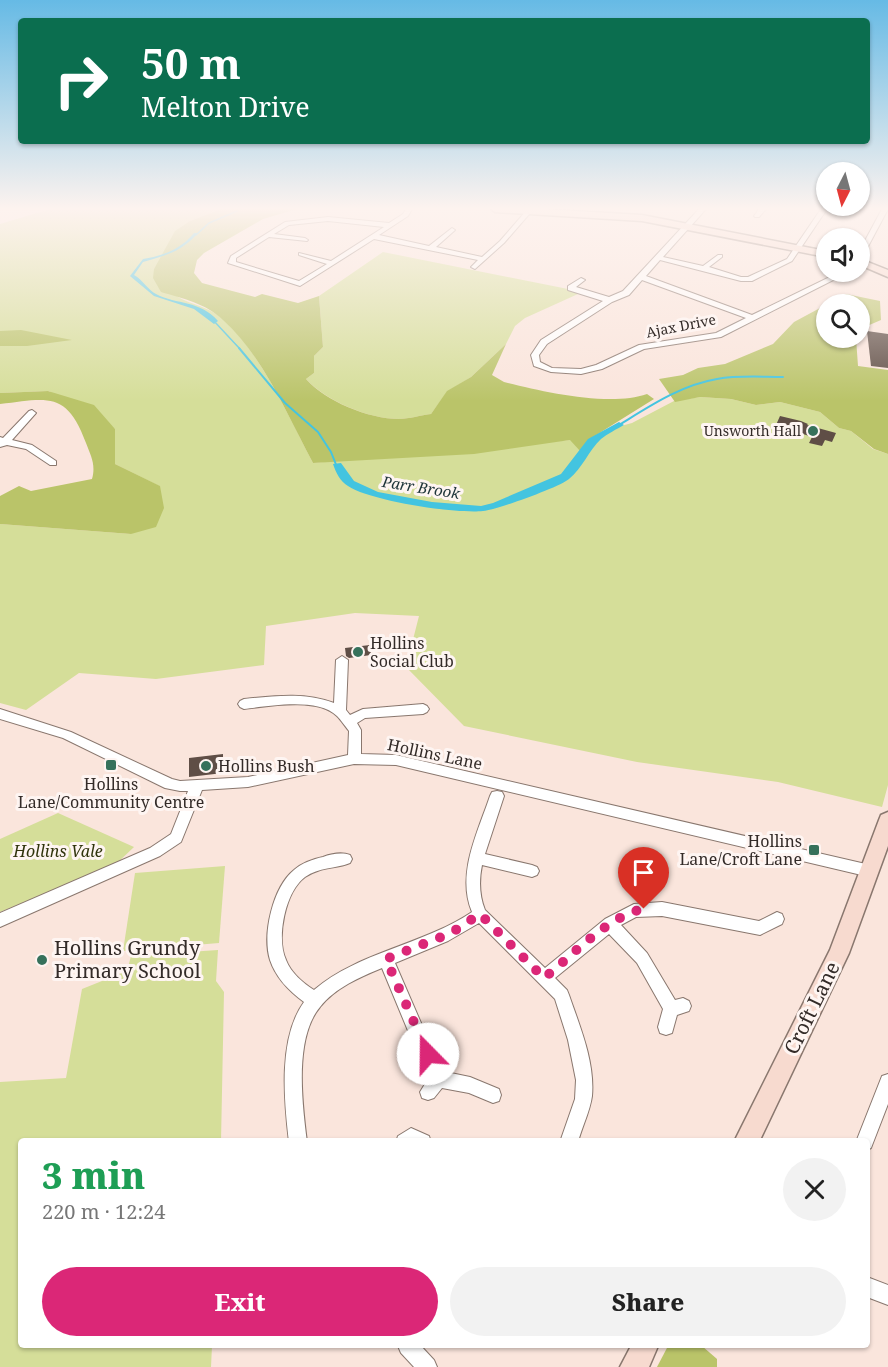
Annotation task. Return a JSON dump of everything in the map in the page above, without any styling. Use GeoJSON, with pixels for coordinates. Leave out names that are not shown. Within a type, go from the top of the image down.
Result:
{"type":"FeatureCollection","features":[{"type":"Feature","properties":{"kind":"street"},"geometry":{"type":"LineString","coordinates":[[264,273],[300,284],[317,273]]}},
{"type":"Feature","properties":{"kind":"street"},"geometry":{"type":"LineString","coordinates":[[581,280],[572,288],[609,300],[626,293],[646,273]]}},
{"type":"Feature","properties":{"kind":"street"},"geometry":{"type":"LineString","coordinates":[[720,273],[741,279],[749,279],[762,273]]}},
{"type":"Feature","properties":{"kind":"street"},"geometry":{"type":"LineString","coordinates":[[642,277],[752,318]]}},
{"type":"Feature","properties":{"kind":"street","name":"Ajax Drive"},"geometry":{"type":"LineString","coordinates":[[609,300],[539,346],[534,356],[535,361],[551,370],[571,372],[591,370],[635,349],[712,336],[825,282]]}},
{"type":"Feature","properties":{"kind":"street"},"geometry":{"type":"LineString","coordinates":[[2,443],[32,413]]}},
{"type":"Feature","properties":{"kind":"street"},"geometry":{"type":"LineString","coordinates":[[2,443],[29,447],[53,463]]}},
{"type":"Feature","properties":{"kind":"street"},"geometry":{"type":"LineString","coordinates":[[340,711],[342,660]]}},
{"type":"Feature","properties":{"kind":"street"},"geometry":{"type":"LineString","coordinates":[[244,704],[307,699],[324,702],[340,711],[355,730],[354,759]]}},
{"type":"Feature","properties":{"kind":"street"},"geometry":{"type":"LineString","coordinates":[[349,722],[363,714],[423,709]]}},
{"type":"Feature","properties":{"kind":"street","name":"Hollins Lane"},"geometry":{"type":"LineString","coordinates":[[0,714],[67,735],[170,784],[197,786],[248,782],[354,759],[376,758],[416,765],[870,871]]}},
{"type":"Feature","properties":{"kind":"street"},"geometry":{"type":"LineString","coordinates":[[0,920],[155,852],[169,843],[176,838],[197,786]]}},
{"type":"Feature","properties":{"kind":"street"},"geometry":{"type":"LineString","coordinates":[[497,796],[472,877],[471,896],[480,914],[561,995],[581,1059],[583,1100],[570,1138]]}},
{"type":"Feature","properties":{"kind":"street","name":"Croft Lane"},"geometry":{"type":"LineString","coordinates":[[748,1138],[839,953],[888,820]]}},
{"type":"Feature","properties":{"kind":"street"},"geometry":{"type":"LineString","coordinates":[[478,858],[532,871]]}},
{"type":"Feature","properties":{"kind":"street"},"geometry":{"type":"LineString","coordinates":[[315,1000],[300,991],[282,971],[274,950],[274,929],[285,894],[294,879],[314,865],[345,859]]}},
{"type":"Feature","properties":{"kind":"street"},"geometry":{"type":"LineString","coordinates":[[544,978],[610,924],[625,914],[644,909],[680,912],[760,928],[777,920]]}},
{"type":"Feature","properties":{"kind":"street"},"geometry":{"type":"LineString","coordinates":[[298,1138],[293,1086],[294,1058],[306,1013],[315,1000],[356,972],[451,933],[480,914]]}},
{"type":"Feature","properties":{"kind":"street"},"geometry":{"type":"LineString","coordinates":[[610,924],[642,958],[677,1007],[666,1027]]}},
{"type":"Feature","properties":{"kind":"street"},"geometry":{"type":"LineString","coordinates":[[386,959],[435,1075],[470,1085],[493,1095]]}},
{"type":"Feature","properties":{"kind":"street"},"geometry":{"type":"LineString","coordinates":[[428,1092],[440,1078]]}},
{"type":"Feature","properties":{"kind":"street"},"geometry":{"type":"LineString","coordinates":[[867,1138],[888,1082]]}},
{"type":"Feature","properties":{"kind":"street"},"geometry":{"type":"LineString","coordinates":[[870,1288],[888,1295]]}},
{"type":"Feature","properties":{"kind":"street"},"geometry":{"type":"LineString","coordinates":[[410,1348],[425,1366]]}},
{"type":"Feature","properties":{"kind":"street"},"geometry":{"type":"LineString","coordinates":[[634,1367],[644,1348]]}},
{"type":"Feature","properties":{"kind":"green space"},"geometry":{"type":"Polygon","coordinates":[[[0,273],[157,273],[178,297],[218,315],[237,333],[262,368],[313,463],[570,440],[632,423],[674,401],[700,397],[731,399],[756,405],[780,402],[820,412],[839,428],[851,431],[873,449],[888,454],[888,785],[882,807],[778,782],[637,762],[464,726],[406,667],[419,616],[355,613],[266,626],[264,665],[156,679],[79,673],[26,710],[0,703],[0,524],[131,534],[159,486],[115,464],[115,429],[49,391],[0,393],[0,273]]]}},
{"type":"Feature","properties":{"kind":"green space"},"geometry":{"type":"Polygon","coordinates":[[[154,273],[194,273],[202,283],[255,297],[262,294],[298,303],[319,296],[323,347],[314,356],[314,373],[306,379],[324,395],[374,416],[403,419],[431,414],[447,391],[471,377],[506,344],[492,375],[504,382],[576,397],[615,399],[647,394],[654,399],[593,437],[581,452],[570,440],[474,454],[313,463],[274,387],[238,335],[210,310],[194,302],[161,292],[153,278],[154,273]]]}},
{"type":"Feature","properties":{"kind":"green space"},"geometry":{"type":"Polygon","coordinates":[[[353,273],[487,273],[578,291],[578,294],[525,318],[515,326],[506,344],[471,377],[447,392],[431,414],[399,419],[375,416],[349,407],[325,395],[306,379],[314,373],[314,356],[323,347],[319,296],[353,273]]]}},
{"type":"Feature","properties":{"kind":"green space"},"geometry":{"type":"Polygon","coordinates":[[[870,299],[880,301],[881,320],[870,325],[870,299]]]}},
{"type":"Feature","properties":{"kind":"green space"},"geometry":{"type":"Polygon","coordinates":[[[816,310],[816,348],[857,348],[858,366],[888,370],[888,454],[874,449],[851,431],[839,428],[820,412],[780,402],[756,405],[731,399],[700,397],[675,402],[659,379],[683,375],[698,368],[725,364],[773,344],[794,322],[816,310]]]}},
{"type":"Feature","properties":{"kind":"green space"},"geometry":{"type":"Polygon","coordinates":[[[21,330],[72,340],[27,346],[0,346],[0,331],[21,330]]]}},
{"type":"Feature","properties":{"kind":"green space"},"geometry":{"type":"Polygon","coordinates":[[[48,391],[94,405],[115,429],[115,464],[160,486],[164,508],[156,527],[131,534],[0,524],[0,496],[19,486],[31,491],[92,479],[93,465],[86,443],[79,426],[63,406],[43,400],[0,404],[0,393],[48,391]]]}},
{"type":"Feature","properties":{"kind":"green space","name":"Hollins Vale"},"geometry":{"type":"Polygon","coordinates":[[[58,813],[134,847],[115,865],[0,912],[0,839],[58,813]]]}},
{"type":"Feature","properties":{"kind":"green space"},"geometry":{"type":"Polygon","coordinates":[[[225,866],[219,943],[123,951],[135,873],[225,866]]]}},
{"type":"Feature","properties":{"kind":"green space"},"geometry":{"type":"Polygon","coordinates":[[[218,950],[216,981],[224,992],[221,1138],[18,1138],[18,1348],[212,1348],[211,1367],[0,1367],[0,1082],[66,1078],[82,989],[127,971],[131,956],[218,950]]]}},
{"type":"Feature","properties":{"kind":"green space"},"geometry":{"type":"Polygon","coordinates":[[[667,1348],[704,1348],[717,1359],[717,1367],[657,1367],[667,1348]]]}},
{"type":"Feature","properties":{"kind":"water"},"geometry":{"type":"Polygon","coordinates":[[[136,273],[134,275],[156,294],[204,309],[218,321],[214,324],[194,309],[154,296],[130,276],[136,273]]]}},
{"type":"Feature","properties":{"kind":"water"},"geometry":{"type":"Polygon","coordinates":[[[619,422],[624,425],[601,439],[578,470],[563,483],[528,498],[483,511],[434,508],[359,492],[345,484],[333,464],[341,463],[354,481],[378,492],[432,502],[481,506],[561,474],[588,439],[619,422]]]}},
{"type":"Feature","properties":{"kind":"building"},"geometry":{"type":"Polygon","coordinates":[[[870,331],[888,334],[888,368],[871,366],[870,331]]]}},
{"type":"Feature","properties":{"kind":"building","name":"Unsworth Hall"},"geometry":{"type":"Polygon","coordinates":[[[780,416],[836,433],[832,442],[825,440],[822,446],[809,443],[812,437],[776,425],[780,416]]]}},
{"type":"Feature","properties":{"kind":"building","name":"Hollins Social Club"},"geometry":{"type":"Polygon","coordinates":[[[370,645],[371,655],[349,658],[346,656],[345,648],[370,645]]]}},
{"type":"Feature","properties":{"kind":"building","name":"Hollins Bush"},"geometry":{"type":"Polygon","coordinates":[[[223,754],[223,773],[189,777],[189,758],[223,754]]]}},
{"type":"Feature","properties":{"kind":"waterway","name":"Parr Brook"},"geometry":{"type":"LineString","coordinates":[[213,320],[240,349]]}},
{"type":"Feature","properties":{"kind":"waterway","name":"Parr Brook"},"geometry":{"type":"LineString","coordinates":[[239,348],[285,403],[318,432],[331,452],[337,467]]}},
{"type":"Feature","properties":{"kind":"waterway","name":"Parr Brook"},"geometry":{"type":"LineString","coordinates":[[619,425],[666,397],[704,382],[734,377],[783,377]]}},
{"type":"Feature","properties":{"kind":"place","name":"Unsworth Hall"},"geometry":{"type":"Point","coordinates":[813,431]}},
{"type":"Feature","properties":{"kind":"place","name":"Hollins Social Club"},"geometry":{"type":"Point","coordinates":[358,652]}},
{"type":"Feature","properties":{"kind":"place","name":"Hollins Lane/Community Centre"},"geometry":{"type":"Point","coordinates":[111,765]}},
{"type":"Feature","properties":{"kind":"place","name":"Hollins Bush"},"geometry":{"type":"Point","coordinates":[206,766]}},
{"type":"Feature","properties":{"kind":"place","name":"Hollins Lane/Croft Lane"},"geometry":{"type":"Point","coordinates":[814,850]}},
{"type":"Feature","properties":{"kind":"place","name":"Hollins Grundy Primary School"},"geometry":{"type":"Point","coordinates":[42,960]}},
{"type":"Feature","properties":{"kind":"route"},"geometry":{"type":"LineString","coordinates":[[428,1054],[386,959],[451,933],[480,914],[544,978],[610,924],[625,914],[644,909]]}}]}
